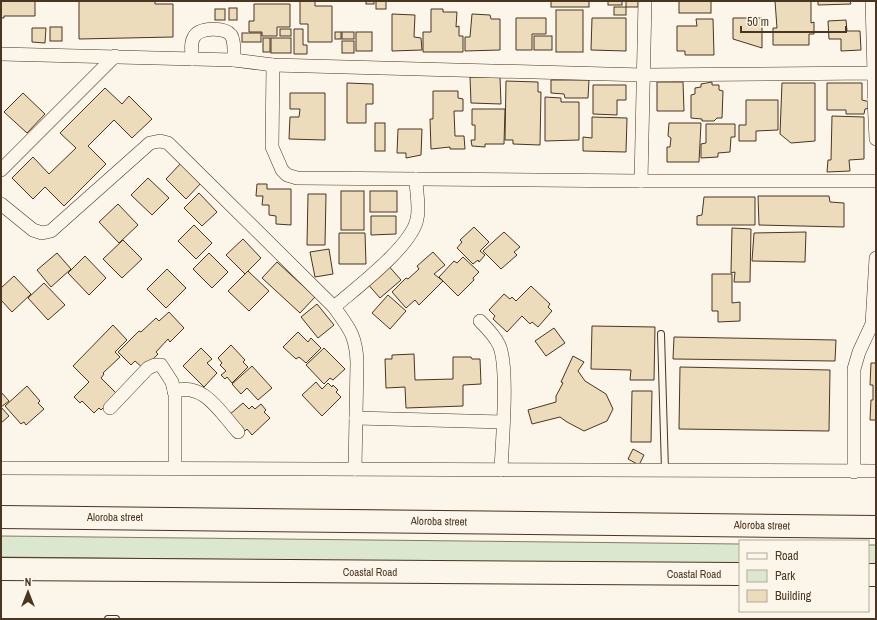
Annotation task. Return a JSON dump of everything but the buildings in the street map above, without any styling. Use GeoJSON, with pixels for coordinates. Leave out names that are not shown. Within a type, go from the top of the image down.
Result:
{"type":"FeatureCollection","features":[{"type":"Feature","properties":{"kind":"highway","name":"Aloroba street"},"geometry":{"type":"LineString","coordinates":[[1,517],[876,527]]}},
{"type":"Feature","properties":{"kind":"highway","name":"Coastal Road"},"geometry":{"type":"LineString","coordinates":[[1,569],[739,574]]}},
{"type":"Feature","properties":{"kind":"street"},"geometry":{"type":"LineString","coordinates":[[641,181],[645,1]]}},
{"type":"Feature","properties":{"kind":"street"},"geometry":{"type":"LineString","coordinates":[[872,1],[876,139]]}},
{"type":"Feature","properties":{"kind":"street"},"geometry":{"type":"LineString","coordinates":[[192,59],[192,39],[202,30],[223,31],[229,33],[233,39],[234,60]]}},
{"type":"Feature","properties":{"kind":"street"},"geometry":{"type":"LineString","coordinates":[[1,54],[234,60],[273,65],[644,75],[874,73]]}},
{"type":"Feature","properties":{"kind":"street"},"geometry":{"type":"LineString","coordinates":[[1,170],[115,56]]}},
{"type":"Feature","properties":{"kind":"street"},"geometry":{"type":"LineString","coordinates":[[273,65],[272,147],[282,170],[287,175],[297,178],[641,181],[876,181]]}},
{"type":"Feature","properties":{"kind":"street"},"geometry":{"type":"LineString","coordinates":[[1,204],[33,230],[42,233],[51,231],[150,143],[160,141],[168,143],[334,307],[353,334],[356,346],[355,469]]}},
{"type":"Feature","properties":{"kind":"street"},"geometry":{"type":"LineString","coordinates":[[334,307],[393,255],[410,235],[417,218],[416,179]]}},
{"type":"Feature","properties":{"kind":"street"},"geometry":{"type":"LineString","coordinates":[[854,472],[854,369],[859,352],[872,324],[875,306],[876,258]]}},
{"type":"Feature","properties":{"kind":"street"},"geometry":{"type":"LineString","coordinates":[[480,321],[496,338],[502,352],[503,422],[501,470]]}},
{"type":"Feature","properties":{"kind":"street"},"geometry":{"type":"LineString","coordinates":[[110,408],[148,368],[155,365],[161,366],[172,382],[174,391],[176,408],[175,468]]}},
{"type":"Feature","properties":{"kind":"street"},"geometry":{"type":"LineString","coordinates":[[174,391],[189,389],[204,394],[238,432]]}},
{"type":"Feature","properties":{"kind":"street"},"geometry":{"type":"LineString","coordinates":[[356,418],[503,422]]}},
{"type":"Feature","properties":{"kind":"street"},"geometry":{"type":"LineString","coordinates":[[1,468],[876,472]]}},
{"type":"Feature","properties":{"kind":"lane"},"geometry":{"type":"LineString","coordinates":[[661,334],[665,471]]}},
{"type":"Feature","properties":{"kind":"lane"},"geometry":{"type":"LineString","coordinates":[[108,619],[116,619]]}},
{"type":"Feature","properties":{"kind":"green space"},"geometry":{"type":"Polygon","coordinates":[[[1,536],[739,544],[739,565],[1,557],[1,536]]]}},
{"type":"Feature","properties":{"kind":"green space"},"geometry":{"type":"Polygon","coordinates":[[[869,545],[876,545],[876,566],[869,566],[869,545]]]}}]}
